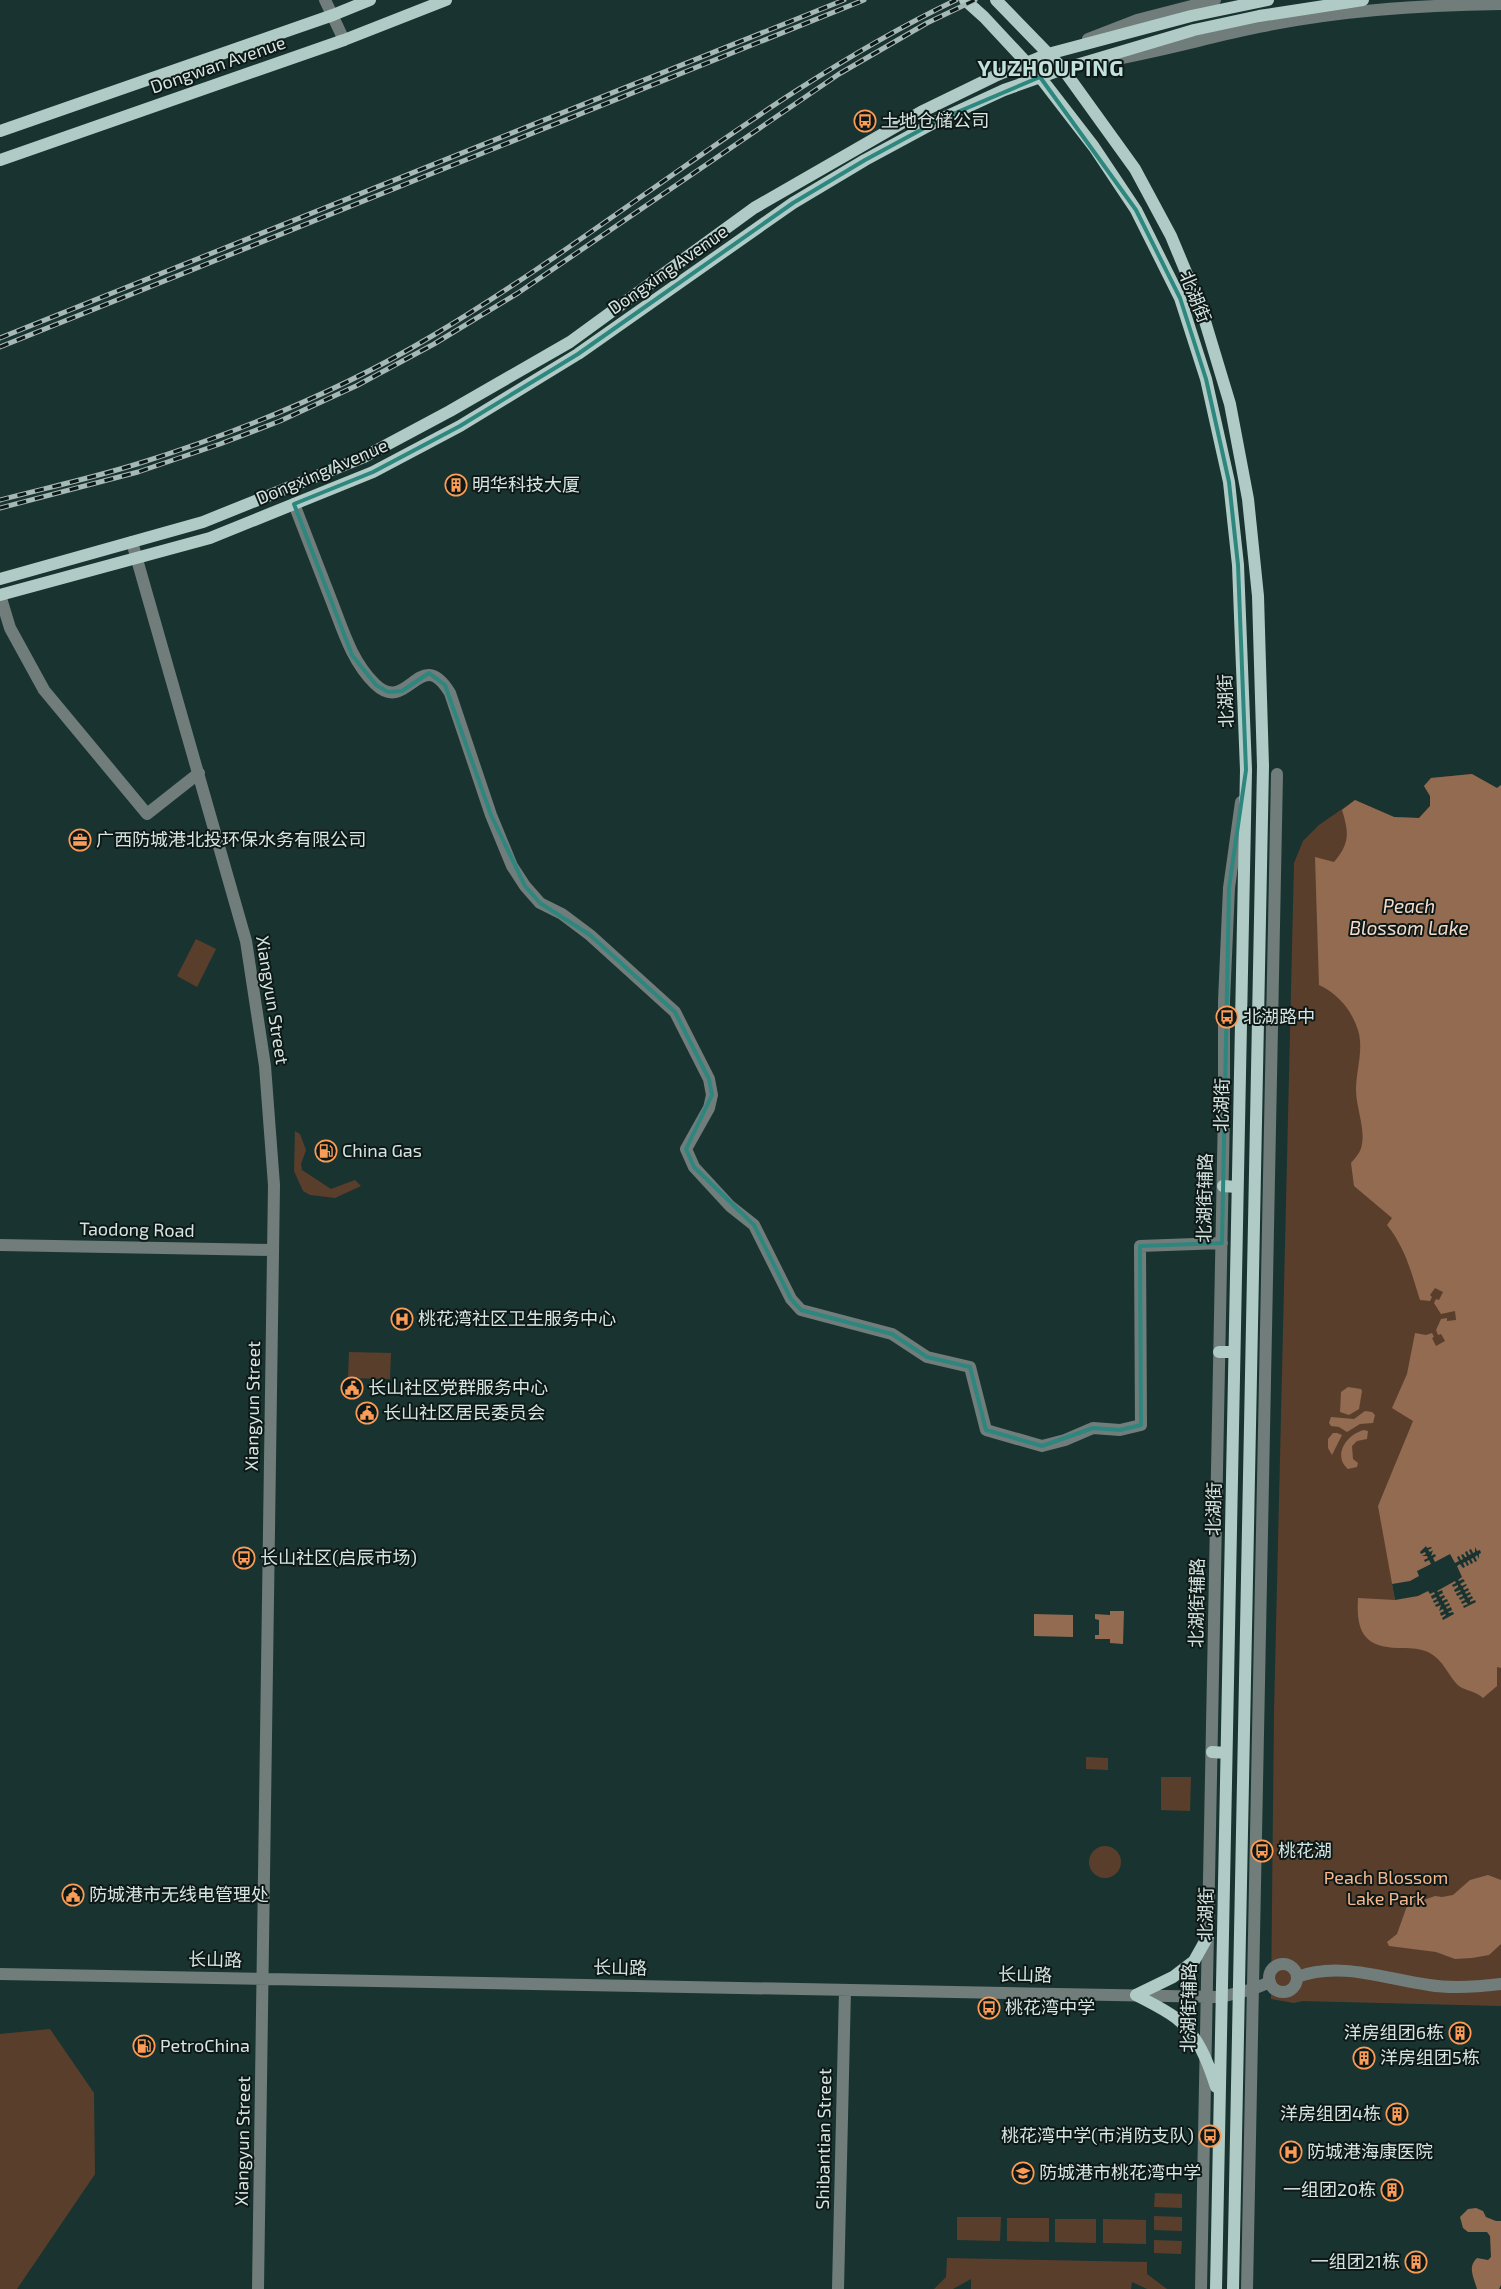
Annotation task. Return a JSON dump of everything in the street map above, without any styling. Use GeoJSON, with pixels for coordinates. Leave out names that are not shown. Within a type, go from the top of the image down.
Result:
{"type":"FeatureCollection","features":[{"type":"Feature","properties":{"kind":"main road","name":"Dongwan Avenue"},"geometry":{"type":"LineString","coordinates":[[0,131],[333,15],[370,0]]}},
{"type":"Feature","properties":{"kind":"main road","name":"Dongwan Avenue"},"geometry":{"type":"LineString","coordinates":[[0,160],[344,40],[446,0]]}},
{"type":"Feature","properties":{"kind":"main road","name":"北湖街"},"geometry":{"type":"LineString","coordinates":[[965,0],[984,17],[1040,77],[1094,147],[1136,210],[1180,298],[1206,379],[1229,482],[1238,565],[1246,770],[1216,2289]]}},
{"type":"Feature","properties":{"kind":"main road","name":"北湖街"},"geometry":{"type":"LineString","coordinates":[[996,0],[1063,69],[1135,169],[1172,236],[1201,308],[1230,404],[1248,499],[1258,596],[1263,766],[1233,2289]]}},
{"type":"Feature","properties":{"kind":"main road","name":"Dongxing Avenue"},"geometry":{"type":"LineString","coordinates":[[0,579],[204,522],[364,456],[450,411],[570,342],[754,208],[921,112],[1026,63],[1048,54],[1191,16],[1268,0]]}},
{"type":"Feature","properties":{"kind":"main road","name":"Dongxing Avenue"},"geometry":{"type":"LineString","coordinates":[[0,595],[210,538],[373,472],[460,426],[578,354],[793,203],[941,118],[1004,90],[1063,69],[1194,30],[1304,8],[1355,3]]}},
{"type":"Feature","properties":{"kind":"main road"},"geometry":{"type":"LineString","coordinates":[[1223,1186],[1237,1187]]}},
{"type":"Feature","properties":{"kind":"main road"},"geometry":{"type":"LineString","coordinates":[[1220,1352],[1234,1352]]}},
{"type":"Feature","properties":{"kind":"main road"},"geometry":{"type":"LineString","coordinates":[[1212,1752],[1226,1753]]}},
{"type":"Feature","properties":{"kind":"main road"},"geometry":{"type":"LineString","coordinates":[[1136,1995],[1173,1977],[1194,1961],[1208,1936]]}},
{"type":"Feature","properties":{"kind":"main road"},"geometry":{"type":"LineString","coordinates":[[1136,1995],[1176,2018],[1191,2032],[1206,2055],[1220,2097]]}},
{"type":"Feature","properties":{"kind":"street"},"geometry":{"type":"LineString","coordinates":[[325,0],[344,40]]}},
{"type":"Feature","properties":{"kind":"street"},"geometry":{"type":"LineString","coordinates":[[1048,54],[1137,20],[1215,0]]}},
{"type":"Feature","properties":{"kind":"street"},"geometry":{"type":"LineString","coordinates":[[1063,69],[1148,54],[1197,40],[1280,23],[1355,3],[1501,4]]}},
{"type":"Feature","properties":{"kind":"street"},"geometry":{"type":"LineString","coordinates":[[1280,23],[1304,8]]}},
{"type":"Feature","properties":{"kind":"street"},"geometry":{"type":"LineString","coordinates":[[1137,20],[1191,16]]}},
{"type":"Feature","properties":{"kind":"street"},"geometry":{"type":"LineString","coordinates":[[294,504],[352,655],[376,685],[388,692],[402,691],[423,674],[429,673],[445,684],[450,693],[491,814],[512,866],[525,886],[540,903],[562,914],[590,935],[675,1012],[709,1079],[712,1095],[709,1108],[686,1148],[694,1167],[730,1206],[754,1225],[791,1299],[801,1310],[892,1334],[927,1357],[970,1366],[986,1430],[1042,1446],[1064,1440],[1092,1428],[1120,1430],[1141,1425],[1140,1246],[1222,1243]]}},
{"type":"Feature","properties":{"kind":"street","name":"Xiangyun Street"},"geometry":{"type":"LineString","coordinates":[[132,542],[246,942],[265,1066],[270,1126],[274,1185],[258,2289]]}},
{"type":"Feature","properties":{"kind":"street"},"geometry":{"type":"LineString","coordinates":[[0,595],[10,628],[44,690],[147,814],[198,773]]}},
{"type":"Feature","properties":{"kind":"street","name":"北湖街辅路"},"geometry":{"type":"LineString","coordinates":[[1201,2289],[1223,1186],[1223,1018],[1229,888],[1246,770]]}},
{"type":"Feature","properties":{"kind":"street"},"geometry":{"type":"LineString","coordinates":[[1247,2289],[1277,774]]}},
{"type":"Feature","properties":{"kind":"street","name":"Taodong Road"},"geometry":{"type":"LineString","coordinates":[[0,1245],[273,1250]]}},
{"type":"Feature","properties":{"kind":"street"},"geometry":{"type":"LineString","coordinates":[[1283,1964],[1294,1969],[1297,1977],[1293,1988],[1285,1992],[1276,1990],[1270,1982],[1272,1970],[1283,1964]]}},
{"type":"Feature","properties":{"kind":"street"},"geometry":{"type":"LineString","coordinates":[[1297,1977],[1314,1971],[1362,1972],[1429,1985],[1461,1988],[1501,1984]]}},
{"type":"Feature","properties":{"kind":"street","name":"长山路"},"geometry":{"type":"LineString","coordinates":[[0,1974],[1221,1997],[1253,1990],[1270,1982]]}},
{"type":"Feature","properties":{"kind":"street","name":"Shibantian Street"},"geometry":{"type":"LineString","coordinates":[[838,2289],[845,1990]]}},
{"type":"Feature","properties":{"kind":"highlighted area"},"geometry":{"type":"Polygon","coordinates":[[[1040,77],[1136,210],[1180,298],[1206,379],[1229,482],[1238,565],[1246,770],[1229,888],[1222,1243],[1140,1246],[1141,1425],[1120,1430],[1093,1428],[1042,1446],[986,1430],[970,1367],[927,1357],[892,1334],[801,1310],[791,1299],[754,1225],[694,1167],[686,1149],[712,1095],[709,1079],[675,1012],[590,935],[540,903],[525,886],[491,815],[445,685],[429,673],[402,691],[388,692],[376,685],[352,655],[294,504],[373,472],[460,426],[578,354],[793,203],[865,160],[941,119],[1040,77]]]}},
{"type":"Feature","properties":{"kind":"green space","name":"Peach Blossom Lake Park"},"geometry":{"type":"Polygon","coordinates":[[[1472,774],[1497,788],[1501,785],[1501,2006],[1303,2001],[1294,2003],[1271,1999],[1274,1713],[1294,863],[1303,841],[1319,825],[1355,800],[1394,817],[1419,818],[1430,806],[1430,796],[1424,786],[1431,778],[1472,774]]]}},
{"type":"Feature","properties":{"kind":"green space"},"geometry":{"type":"Polygon","coordinates":[[[196,939],[216,949],[197,987],[177,976],[196,939]]]}},
{"type":"Feature","properties":{"kind":"green space"},"geometry":{"type":"Polygon","coordinates":[[[295,1131],[300,1134],[306,1150],[301,1164],[302,1170],[331,1189],[355,1180],[361,1186],[335,1198],[310,1195],[303,1191],[294,1171],[295,1131]]]}},
{"type":"Feature","properties":{"kind":"green space"},"geometry":{"type":"Polygon","coordinates":[[[349,1352],[391,1353],[390,1379],[348,1378],[349,1352]]]}},
{"type":"Feature","properties":{"kind":"green space"},"geometry":{"type":"Polygon","coordinates":[[[1086,1757],[1108,1758],[1108,1770],[1086,1769],[1086,1757]]]}},
{"type":"Feature","properties":{"kind":"green space"},"geometry":{"type":"Polygon","coordinates":[[[1161,1777],[1191,1777],[1190,1811],[1161,1810],[1161,1777]]]}},
{"type":"Feature","properties":{"kind":"green space"},"geometry":{"type":"Polygon","coordinates":[[[1105,1846],[1111,1847],[1116,1851],[1120,1856],[1120,1868],[1116,1873],[1111,1877],[1105,1878],[1099,1877],[1094,1873],[1090,1868],[1089,1862],[1090,1856],[1094,1851],[1099,1847],[1105,1846]]]}},
{"type":"Feature","properties":{"kind":"green space"},"geometry":{"type":"Polygon","coordinates":[[[50,2029],[94,2093],[95,2174],[17,2289],[0,2289],[0,2034],[50,2029]]]}},
{"type":"Feature","properties":{"kind":"green space"},"geometry":{"type":"Polygon","coordinates":[[[1155,2193],[1182,2194],[1182,2208],[1154,2207],[1155,2193]]]}},
{"type":"Feature","properties":{"kind":"green space"},"geometry":{"type":"Polygon","coordinates":[[[1154,2216],[1182,2217],[1182,2231],[1154,2230],[1154,2216]]]}},
{"type":"Feature","properties":{"kind":"green space"},"geometry":{"type":"Polygon","coordinates":[[[957,2217],[1001,2217],[1000,2241],[957,2240],[957,2217]]]}},
{"type":"Feature","properties":{"kind":"green space"},"geometry":{"type":"Polygon","coordinates":[[[1007,2218],[1049,2218],[1049,2242],[1007,2241],[1007,2218]]]}},
{"type":"Feature","properties":{"kind":"green space"},"geometry":{"type":"Polygon","coordinates":[[[1055,2219],[1096,2219],[1096,2243],[1055,2242],[1055,2219]]]}},
{"type":"Feature","properties":{"kind":"green space"},"geometry":{"type":"Polygon","coordinates":[[[1103,2219],[1146,2220],[1146,2244],[1103,2243],[1103,2219]]]}},
{"type":"Feature","properties":{"kind":"green space"},"geometry":{"type":"Polygon","coordinates":[[[1154,2240],[1182,2241],[1181,2254],[1154,2253],[1154,2240]]]}},
{"type":"Feature","properties":{"kind":"green space"},"geometry":{"type":"Polygon","coordinates":[[[947,2258],[1147,2262],[1147,2274],[1167,2289],[1147,2289],[1132,2282],[1131,2289],[971,2289],[971,2279],[953,2289],[934,2289],[946,2277],[947,2258]]]}},
{"type":"Feature","properties":{"kind":"water","name":"Peach Blossom Lake"},"geometry":{"type":"Polygon","coordinates":[[[1472,774],[1497,788],[1501,785],[1501,1668],[1497,1667],[1497,1686],[1483,1698],[1459,1686],[1442,1664],[1428,1652],[1413,1648],[1386,1647],[1369,1640],[1364,1635],[1358,1619],[1358,1598],[1395,1600],[1378,1506],[1413,1421],[1392,1408],[1407,1374],[1415,1333],[1426,1335],[1432,1333],[1436,1346],[1445,1341],[1441,1334],[1438,1335],[1436,1330],[1441,1319],[1447,1318],[1447,1321],[1456,1320],[1455,1311],[1441,1314],[1434,1303],[1436,1299],[1439,1300],[1443,1292],[1435,1288],[1430,1295],[1432,1297],[1430,1301],[1420,1300],[1411,1270],[1399,1243],[1387,1225],[1392,1218],[1354,1186],[1351,1163],[1361,1150],[1363,1137],[1356,1090],[1360,1038],[1348,1009],[1332,993],[1319,985],[1315,857],[1334,862],[1339,855],[1347,838],[1342,810],[1355,800],[1394,817],[1419,818],[1430,806],[1430,796],[1424,786],[1431,778],[1472,774]]]}},
{"type":"Feature","properties":{"kind":"water"},"geometry":{"type":"Polygon","coordinates":[[[1348,1387],[1361,1389],[1362,1391],[1359,1409],[1349,1415],[1340,1412],[1341,1392],[1348,1387]]]}},
{"type":"Feature","properties":{"kind":"water"},"geometry":{"type":"Polygon","coordinates":[[[1365,1411],[1372,1412],[1375,1415],[1373,1423],[1360,1424],[1347,1432],[1339,1427],[1331,1426],[1329,1423],[1331,1417],[1354,1419],[1365,1411]]]}},
{"type":"Feature","properties":{"kind":"water"},"geometry":{"type":"Polygon","coordinates":[[[1364,1430],[1368,1431],[1367,1439],[1357,1441],[1352,1446],[1353,1459],[1358,1463],[1357,1467],[1348,1469],[1341,1458],[1344,1446],[1352,1436],[1364,1430]]]}},
{"type":"Feature","properties":{"kind":"water"},"geometry":{"type":"Polygon","coordinates":[[[1333,1433],[1342,1435],[1332,1455],[1328,1448],[1328,1439],[1333,1433]]]}},
{"type":"Feature","properties":{"kind":"water"},"geometry":{"type":"Polygon","coordinates":[[[1110,1611],[1124,1611],[1123,1644],[1110,1643],[1110,1639],[1095,1639],[1095,1635],[1099,1635],[1099,1620],[1095,1619],[1095,1614],[1110,1615],[1110,1611]]]}},
{"type":"Feature","properties":{"kind":"water"},"geometry":{"type":"Polygon","coordinates":[[[1034,1614],[1073,1615],[1073,1637],[1034,1636],[1034,1614]]]}},
{"type":"Feature","properties":{"kind":"water"},"geometry":{"type":"Polygon","coordinates":[[[1488,1875],[1501,1880],[1501,1944],[1489,1955],[1455,1959],[1436,1952],[1389,1946],[1387,1942],[1397,1934],[1407,1906],[1435,1896],[1453,1895],[1470,1880],[1488,1875]]]}},
{"type":"Feature","properties":{"kind":"water"},"geometry":{"type":"Polygon","coordinates":[[[1476,2208],[1483,2211],[1486,2217],[1501,2221],[1501,2285],[1499,2289],[1477,2289],[1473,2277],[1472,2265],[1474,2261],[1477,2258],[1488,2260],[1491,2257],[1490,2236],[1487,2232],[1468,2232],[1463,2228],[1460,2217],[1468,2209],[1476,2208]]]}},
{"type":"Feature","properties":{"kind":"pier"},"geometry":{"type":"Polygon","coordinates":[[[1426,1546],[1427,1548],[1432,1548],[1428,1550],[1430,1552],[1433,1550],[1431,1556],[1435,1554],[1436,1556],[1433,1558],[1435,1562],[1450,1554],[1455,1563],[1459,1561],[1457,1557],[1459,1556],[1461,1560],[1463,1559],[1461,1555],[1463,1554],[1467,1557],[1465,1552],[1467,1551],[1469,1555],[1471,1554],[1469,1550],[1471,1549],[1473,1553],[1475,1552],[1475,1547],[1481,1553],[1479,1554],[1479,1559],[1477,1555],[1475,1557],[1477,1561],[1475,1562],[1473,1558],[1471,1559],[1473,1563],[1471,1564],[1469,1560],[1467,1561],[1469,1565],[1467,1566],[1465,1562],[1463,1563],[1465,1567],[1463,1568],[1460,1564],[1457,1566],[1462,1577],[1458,1580],[1463,1579],[1465,1581],[1460,1584],[1462,1586],[1467,1585],[1463,1588],[1464,1590],[1468,1588],[1469,1590],[1465,1592],[1466,1594],[1470,1592],[1471,1594],[1467,1596],[1468,1598],[1472,1596],[1473,1598],[1470,1602],[1475,1600],[1476,1602],[1464,1608],[1463,1606],[1468,1604],[1466,1602],[1462,1604],[1461,1602],[1465,1600],[1464,1598],[1460,1600],[1459,1598],[1463,1596],[1462,1594],[1457,1596],[1456,1594],[1461,1591],[1455,1592],[1454,1590],[1458,1585],[1453,1587],[1452,1585],[1456,1583],[1455,1581],[1437,1591],[1442,1590],[1443,1593],[1439,1595],[1440,1597],[1444,1595],[1445,1597],[1442,1601],[1447,1599],[1448,1601],[1444,1603],[1445,1605],[1449,1603],[1450,1605],[1446,1607],[1447,1609],[1451,1607],[1452,1610],[1448,1612],[1453,1612],[1454,1614],[1443,1620],[1442,1618],[1446,1615],[1441,1616],[1440,1613],[1444,1611],[1443,1609],[1439,1611],[1441,1605],[1436,1607],[1435,1605],[1439,1603],[1438,1601],[1434,1603],[1433,1601],[1437,1599],[1436,1597],[1432,1599],[1431,1596],[1435,1594],[1434,1592],[1430,1594],[1428,1591],[1418,1596],[1395,1600],[1392,1584],[1410,1581],[1419,1576],[1417,1571],[1431,1564],[1429,1560],[1425,1562],[1424,1560],[1428,1558],[1427,1556],[1422,1556],[1426,1554],[1425,1552],[1421,1554],[1420,1552],[1426,1546]]]}},
{"type":"Feature","properties":{"kind":"railway"},"geometry":{"type":"LineString","coordinates":[[0,338],[844,0]]}},
{"type":"Feature","properties":{"kind":"railway"},"geometry":{"type":"LineString","coordinates":[[0,347],[864,0]]}},
{"type":"Feature","properties":{"kind":"railway"},"geometry":{"type":"LineString","coordinates":[[0,500],[103,474],[175,452],[288,409],[361,375],[432,336],[498,295],[755,118],[821,75],[887,36],[956,0]]}},
{"type":"Feature","properties":{"kind":"railway"},"geometry":{"type":"LineString","coordinates":[[0,508],[138,472],[220,444],[280,421],[358,385],[434,344],[518,293],[839,74],[927,23],[975,0]]}},
{"type":"Feature","properties":{"kind":"place","name":"土地仓储公司"},"geometry":{"type":"Point","coordinates":[865,121]}},
{"type":"Feature","properties":{"kind":"place","name":"明华科技大厦"},"geometry":{"type":"Point","coordinates":[456,485]}},
{"type":"Feature","properties":{"kind":"place","name":"广西防城港北投环保水务有限公司"},"geometry":{"type":"Point","coordinates":[80,840]}},
{"type":"Feature","properties":{"kind":"place","name":"北湖路中"},"geometry":{"type":"Point","coordinates":[1227,1017]}},
{"type":"Feature","properties":{"kind":"place","name":"China Gas"},"geometry":{"type":"Point","coordinates":[326,1151]}},
{"type":"Feature","properties":{"kind":"place","name":"桃花湾社区卫生服务中心"},"geometry":{"type":"Point","coordinates":[402,1319]}},
{"type":"Feature","properties":{"kind":"place","name":"长山社区党群服务中心"},"geometry":{"type":"Point","coordinates":[352,1388]}},
{"type":"Feature","properties":{"kind":"place","name":"长山社区居民委员会"},"geometry":{"type":"Point","coordinates":[367,1413]}},
{"type":"Feature","properties":{"kind":"place","name":"长山社区(启辰市场)"},"geometry":{"type":"Point","coordinates":[244,1558]}},
{"type":"Feature","properties":{"kind":"place","name":"桃花湖"},"geometry":{"type":"Point","coordinates":[1262,1851]}},
{"type":"Feature","properties":{"kind":"place","name":"防城港市无线电管理处"},"geometry":{"type":"Point","coordinates":[73,1895]}},
{"type":"Feature","properties":{"kind":"place","name":"桃花湾中学"},"geometry":{"type":"Point","coordinates":[989,2008]}},
{"type":"Feature","properties":{"kind":"place","name":"洋房组团6栋"},"geometry":{"type":"Point","coordinates":[1460,2033]}},
{"type":"Feature","properties":{"kind":"place","name":"PetroChina"},"geometry":{"type":"Point","coordinates":[144,2046]}},
{"type":"Feature","properties":{"kind":"place","name":"洋房组团5栋"},"geometry":{"type":"Point","coordinates":[1364,2058]}},
{"type":"Feature","properties":{"kind":"place","name":"洋房组团4栋"},"geometry":{"type":"Point","coordinates":[1397,2114]}},
{"type":"Feature","properties":{"kind":"place","name":"桃花湾中学(市消防支队)"},"geometry":{"type":"Point","coordinates":[1210,2136]}},
{"type":"Feature","properties":{"kind":"place","name":"防城港海康医院"},"geometry":{"type":"Point","coordinates":[1291,2152]}},
{"type":"Feature","properties":{"kind":"place","name":"防城港市桃花湾中学"},"geometry":{"type":"Point","coordinates":[1023,2173]}},
{"type":"Feature","properties":{"kind":"place","name":"一组团20栋"},"geometry":{"type":"Point","coordinates":[1392,2190]}},
{"type":"Feature","properties":{"kind":"place","name":"一组团21栋"},"geometry":{"type":"Point","coordinates":[1416,2262]}},
{"type":"Feature","properties":{"kind":"district","name":"YUZHOUPING"},"geometry":{"type":"Point","coordinates":[1051,68]}}]}
